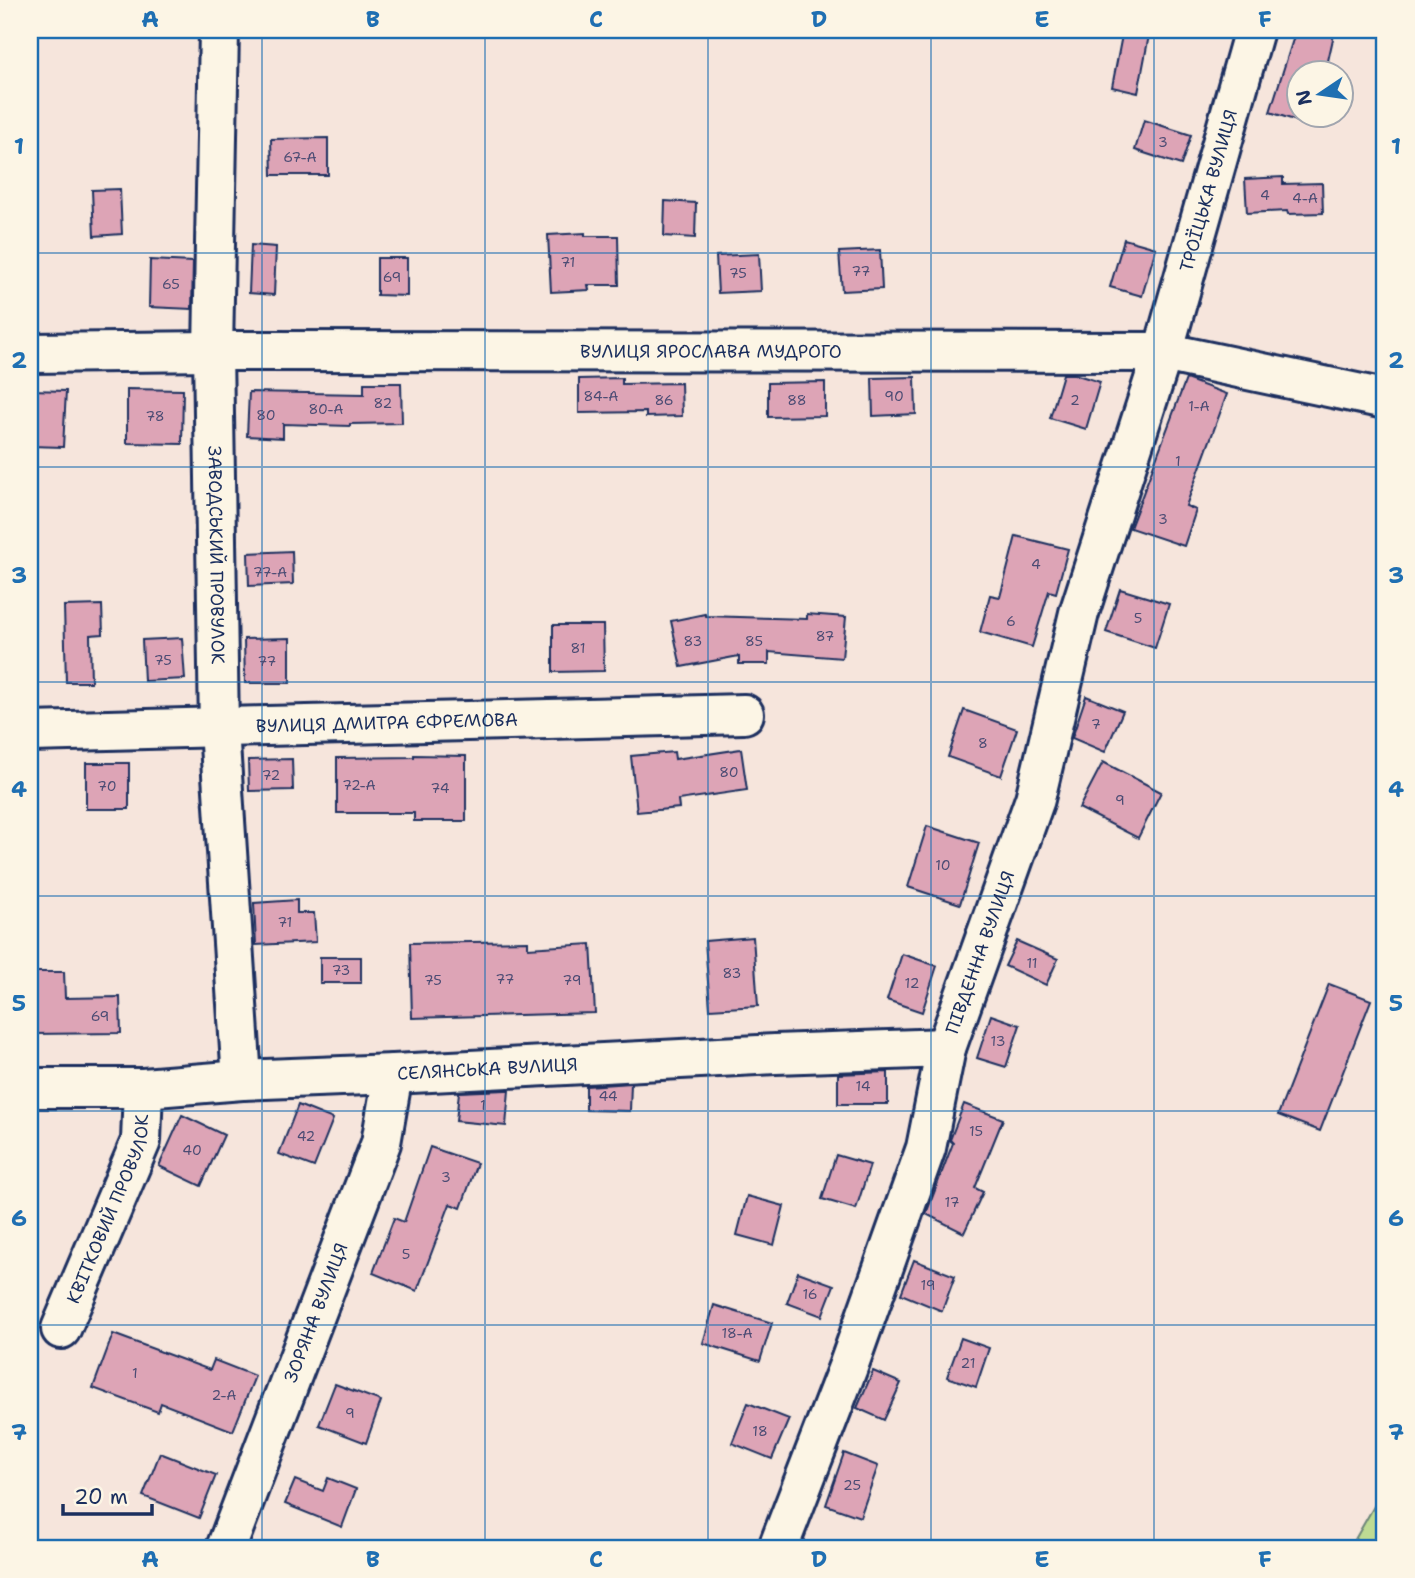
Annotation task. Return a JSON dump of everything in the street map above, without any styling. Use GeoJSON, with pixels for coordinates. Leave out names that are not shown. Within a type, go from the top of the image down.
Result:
{"type":"FeatureCollection","features":[{"type":"Feature","properties":{"kind":"street","name":"ЗАВОДСЬКИЙ ПРОВУЛОК"},"geometry":{"type":"LineString","coordinates":[[219,30],[213,351],[219,729],[243,1080]]}},
{"type":"Feature","properties":{"kind":"street","name":"ТРОЇЦЬКА ВУЛИЦЯ"},"geometry":{"type":"LineString","coordinates":[[1163,352],[1254,30]]}},
{"type":"Feature","properties":{"kind":"street","name":"ВУЛИЦЯ ЯРОСЛАВА МУДРОГО"},"geometry":{"type":"LineString","coordinates":[[30,354],[213,351],[1163,352],[1385,399]]}},
{"type":"Feature","properties":{"kind":"street","name":"ПІВДЕННА ВУЛИЦЯ"},"geometry":{"type":"LineString","coordinates":[[778,1548],[848,1367],[926,1148],[946,1048],[1035,799],[1079,613],[1163,352]]}},
{"type":"Feature","properties":{"kind":"street","name":"ВУЛИЦЯ ДМИТРА ЄФРЕМОВА"},"geometry":{"type":"LineString","coordinates":[[30,732],[744,714]]}},
{"type":"Feature","properties":{"kind":"street","name":"СЕЛЯНСЬКА ВУЛИЦЯ"},"geometry":{"type":"LineString","coordinates":[[30,1088],[143,1088],[243,1080],[946,1048]]}},
{"type":"Feature","properties":{"kind":"street","name":"ЗОРЯНА ВУЛИЦЯ"},"geometry":{"type":"LineString","coordinates":[[226,1548],[381,1143],[393,1074]]}},
{"type":"Feature","properties":{"kind":"street","name":"КВІТКОВИЙ ПРОВУЛОК"},"geometry":{"type":"LineString","coordinates":[[61,1329],[141,1141],[143,1088]]}},
{"type":"Feature","properties":{"kind":"green space"},"geometry":{"type":"Polygon","coordinates":[[[1385,1487],[1385,1548],[1350,1548],[1385,1487]]]}},
{"type":"Feature","properties":{"kind":"building"},"geometry":{"type":"Polygon","coordinates":[[[1123,30],[1150,30],[1138,93],[1112,87],[1123,30]]]}},
{"type":"Feature","properties":{"kind":"building"},"geometry":{"type":"Polygon","coordinates":[[[1296,30],[1335,30],[1328,60],[1286,60],[1296,30]]]}},
{"type":"Feature","properties":{"kind":"building"},"geometry":{"type":"Polygon","coordinates":[[[1286,62],[1286,117],[1270,112],[1286,62]]]}},
{"type":"Feature","properties":{"kind":"building"},"geometry":{"type":"Polygon","coordinates":[[[1144,120],[1191,135],[1181,165],[1135,150],[1144,120]]]}},
{"type":"Feature","properties":{"kind":"building"},"geometry":{"type":"Polygon","coordinates":[[[328,138],[328,175],[272,175],[271,139],[328,138]]]}},
{"type":"Feature","properties":{"kind":"building"},"geometry":{"type":"Polygon","coordinates":[[[1283,177],[1283,184],[1322,183],[1323,213],[1247,213],[1245,179],[1283,177]]]}},
{"type":"Feature","properties":{"kind":"building"},"geometry":{"type":"Polygon","coordinates":[[[120,189],[122,234],[94,236],[92,190],[120,189]]]}},
{"type":"Feature","properties":{"kind":"building"},"geometry":{"type":"Polygon","coordinates":[[[665,201],[696,203],[695,238],[664,236],[665,201]]]}},
{"type":"Feature","properties":{"kind":"building"},"geometry":{"type":"Polygon","coordinates":[[[585,233],[585,236],[618,236],[619,285],[588,285],[589,290],[551,292],[548,235],[585,233]]]}},
{"type":"Feature","properties":{"kind":"building"},"geometry":{"type":"Polygon","coordinates":[[[1124,239],[1156,248],[1142,296],[1110,287],[1124,239]]]}},
{"type":"Feature","properties":{"kind":"building"},"geometry":{"type":"Polygon","coordinates":[[[251,245],[276,247],[274,295],[249,293],[251,245]]]}},
{"type":"Feature","properties":{"kind":"building"},"geometry":{"type":"Polygon","coordinates":[[[880,250],[882,289],[842,291],[839,252],[880,250]]]}},
{"type":"Feature","properties":{"kind":"building"},"geometry":{"type":"Polygon","coordinates":[[[759,254],[761,291],[718,293],[716,256],[759,254]]]}},
{"type":"Feature","properties":{"kind":"building"},"geometry":{"type":"Polygon","coordinates":[[[377,258],[407,258],[407,296],[377,295],[377,258]]]}},
{"type":"Feature","properties":{"kind":"building"},"geometry":{"type":"Polygon","coordinates":[[[150,260],[193,262],[192,309],[149,307],[150,260]]]}},
{"type":"Feature","properties":{"kind":"building"},"geometry":{"type":"Polygon","coordinates":[[[1063,374],[1074,374],[1100,382],[1086,429],[1050,418],[1063,374]]]}},
{"type":"Feature","properties":{"kind":"building"},"geometry":{"type":"Polygon","coordinates":[[[915,377],[916,414],[873,416],[872,378],[915,377]]]}},
{"type":"Feature","properties":{"kind":"building"},"geometry":{"type":"Polygon","coordinates":[[[622,378],[622,384],[681,383],[682,416],[646,417],[646,412],[579,413],[579,379],[622,378]]]}},
{"type":"Feature","properties":{"kind":"building"},"geometry":{"type":"Polygon","coordinates":[[[1186,379],[1227,394],[1186,506],[1196,510],[1184,546],[1130,528],[1186,379]]]}},
{"type":"Feature","properties":{"kind":"building"},"geometry":{"type":"Polygon","coordinates":[[[825,382],[825,416],[768,417],[768,383],[825,382]]]}},
{"type":"Feature","properties":{"kind":"building"},"geometry":{"type":"Polygon","coordinates":[[[364,383],[401,383],[402,423],[350,426],[283,424],[283,438],[247,436],[249,392],[364,394],[364,383]]]}},
{"type":"Feature","properties":{"kind":"building"},"geometry":{"type":"Polygon","coordinates":[[[127,389],[183,390],[182,444],[127,443],[127,389]]]}},
{"type":"Feature","properties":{"kind":"building"},"geometry":{"type":"Polygon","coordinates":[[[30,390],[66,391],[63,447],[30,446],[30,390]]]}},
{"type":"Feature","properties":{"kind":"building"},"geometry":{"type":"Polygon","coordinates":[[[1016,536],[1068,549],[1056,593],[1049,591],[1032,647],[980,632],[990,595],[1000,597],[1016,536]]]}},
{"type":"Feature","properties":{"kind":"building"},"geometry":{"type":"Polygon","coordinates":[[[292,551],[293,584],[249,586],[248,553],[292,551]]]}},
{"type":"Feature","properties":{"kind":"building"},"geometry":{"type":"Polygon","coordinates":[[[1120,589],[1169,604],[1155,648],[1106,632],[1120,589]]]}},
{"type":"Feature","properties":{"kind":"building"},"geometry":{"type":"Polygon","coordinates":[[[102,605],[103,634],[90,635],[91,682],[66,682],[64,606],[102,605]]]}},
{"type":"Feature","properties":{"kind":"building"},"geometry":{"type":"Polygon","coordinates":[[[705,614],[807,619],[807,614],[846,617],[842,658],[769,652],[769,664],[739,664],[739,656],[681,667],[671,621],[705,614]]]}},
{"type":"Feature","properties":{"kind":"building"},"geometry":{"type":"Polygon","coordinates":[[[553,625],[603,625],[604,671],[553,672],[553,625]]]}},
{"type":"Feature","properties":{"kind":"building"},"geometry":{"type":"Polygon","coordinates":[[[182,638],[185,679],[144,681],[142,640],[182,638]]]}},
{"type":"Feature","properties":{"kind":"building"},"geometry":{"type":"Polygon","coordinates":[[[290,638],[290,683],[245,683],[244,639],[290,638]]]}},
{"type":"Feature","properties":{"kind":"building"},"geometry":{"type":"Polygon","coordinates":[[[1086,696],[1123,711],[1105,752],[1072,738],[1086,696]]]}},
{"type":"Feature","properties":{"kind":"building"},"geometry":{"type":"Polygon","coordinates":[[[964,710],[1017,729],[1001,776],[948,757],[964,710]]]}},
{"type":"Feature","properties":{"kind":"building"},"geometry":{"type":"Polygon","coordinates":[[[741,749],[747,790],[678,800],[679,808],[637,812],[631,756],[674,752],[675,759],[741,749]]]}},
{"type":"Feature","properties":{"kind":"building"},"geometry":{"type":"Polygon","coordinates":[[[466,756],[466,821],[414,821],[414,813],[337,813],[337,758],[466,756]]]}},
{"type":"Feature","properties":{"kind":"building"},"geometry":{"type":"Polygon","coordinates":[[[292,759],[293,790],[249,791],[248,760],[292,759]]]}},
{"type":"Feature","properties":{"kind":"building"},"geometry":{"type":"Polygon","coordinates":[[[1103,762],[1161,792],[1138,838],[1079,808],[1103,762]]]}},
{"type":"Feature","properties":{"kind":"building"},"geometry":{"type":"Polygon","coordinates":[[[86,763],[129,763],[129,809],[86,809],[86,763]]]}},
{"type":"Feature","properties":{"kind":"building"},"geometry":{"type":"Polygon","coordinates":[[[927,826],[979,843],[960,904],[908,887],[927,826]]]}},
{"type":"Feature","properties":{"kind":"building"},"geometry":{"type":"Polygon","coordinates":[[[297,900],[297,913],[314,913],[316,942],[256,945],[254,903],[297,900]]]}},
{"type":"Feature","properties":{"kind":"building"},"geometry":{"type":"Polygon","coordinates":[[[753,937],[758,1006],[710,1009],[705,941],[753,937]]]}},
{"type":"Feature","properties":{"kind":"building"},"geometry":{"type":"Polygon","coordinates":[[[528,941],[528,948],[591,944],[595,1013],[412,1018],[410,943],[528,941]]]}},
{"type":"Feature","properties":{"kind":"building"},"geometry":{"type":"Polygon","coordinates":[[[1017,941],[1058,959],[1046,985],[1005,966],[1017,941]]]}},
{"type":"Feature","properties":{"kind":"building"},"geometry":{"type":"Polygon","coordinates":[[[902,954],[937,966],[922,1012],[887,1000],[902,954]]]}},
{"type":"Feature","properties":{"kind":"building"},"geometry":{"type":"Polygon","coordinates":[[[320,957],[361,957],[361,983],[320,983],[320,957]]]}},
{"type":"Feature","properties":{"kind":"building"},"geometry":{"type":"Polygon","coordinates":[[[30,972],[64,972],[65,998],[120,997],[121,1033],[31,1034],[30,972]]]}},
{"type":"Feature","properties":{"kind":"building"},"geometry":{"type":"Polygon","coordinates":[[[1329,984],[1371,1000],[1320,1131],[1278,1115],[1329,984]]]}},
{"type":"Feature","properties":{"kind":"building"},"geometry":{"type":"Polygon","coordinates":[[[991,1015],[1020,1025],[1006,1067],[977,1058],[991,1015]]]}},
{"type":"Feature","properties":{"kind":"building"},"geometry":{"type":"Polygon","coordinates":[[[888,1072],[888,1104],[838,1104],[838,1074],[888,1072]]]}},
{"type":"Feature","properties":{"kind":"building"},"geometry":{"type":"Polygon","coordinates":[[[631,1083],[630,1111],[586,1110],[586,1086],[631,1083]]]}},
{"type":"Feature","properties":{"kind":"building"},"geometry":{"type":"Polygon","coordinates":[[[509,1090],[506,1126],[456,1121],[459,1092],[509,1090]]]}},
{"type":"Feature","properties":{"kind":"building"},"geometry":{"type":"Polygon","coordinates":[[[964,1104],[1003,1119],[975,1188],[983,1192],[964,1233],[926,1214],[953,1143],[950,1140],[964,1104]]]}},
{"type":"Feature","properties":{"kind":"building"},"geometry":{"type":"Polygon","coordinates":[[[298,1105],[333,1119],[314,1167],[279,1154],[298,1105]]]}},
{"type":"Feature","properties":{"kind":"building"},"geometry":{"type":"Polygon","coordinates":[[[182,1115],[224,1135],[201,1186],[159,1166],[182,1115]]]}},
{"type":"Feature","properties":{"kind":"building"},"geometry":{"type":"Polygon","coordinates":[[[430,1147],[477,1163],[461,1208],[450,1204],[417,1291],[373,1273],[394,1218],[404,1222],[430,1147]]]}},
{"type":"Feature","properties":{"kind":"building"},"geometry":{"type":"Polygon","coordinates":[[[836,1155],[870,1165],[856,1209],[822,1199],[836,1155]]]}},
{"type":"Feature","properties":{"kind":"building"},"geometry":{"type":"Polygon","coordinates":[[[747,1196],[784,1206],[774,1245],[737,1235],[747,1196]]]}},
{"type":"Feature","properties":{"kind":"building"},"geometry":{"type":"Polygon","coordinates":[[[914,1260],[955,1276],[942,1311],[901,1294],[914,1260]]]}},
{"type":"Feature","properties":{"kind":"building"},"geometry":{"type":"Polygon","coordinates":[[[798,1272],[834,1285],[822,1316],[787,1303],[798,1272]]]}},
{"type":"Feature","properties":{"kind":"building"},"geometry":{"type":"Polygon","coordinates":[[[714,1305],[772,1323],[760,1361],[703,1343],[714,1305]]]}},
{"type":"Feature","properties":{"kind":"building"},"geometry":{"type":"Polygon","coordinates":[[[113,1334],[210,1370],[214,1360],[255,1376],[233,1431],[161,1403],[158,1412],[93,1388],[113,1334]]]}},
{"type":"Feature","properties":{"kind":"building"},"geometry":{"type":"Polygon","coordinates":[[[961,1338],[989,1348],[976,1387],[947,1377],[961,1338]]]}},
{"type":"Feature","properties":{"kind":"building"},"geometry":{"type":"Polygon","coordinates":[[[873,1371],[901,1383],[884,1420],[857,1408],[873,1371]]]}},
{"type":"Feature","properties":{"kind":"building"},"geometry":{"type":"Polygon","coordinates":[[[335,1384],[381,1401],[366,1443],[319,1425],[335,1384]]]}},
{"type":"Feature","properties":{"kind":"building"},"geometry":{"type":"Polygon","coordinates":[[[748,1403],[789,1419],[772,1459],[732,1443],[748,1403]]]}},
{"type":"Feature","properties":{"kind":"building"},"geometry":{"type":"Polygon","coordinates":[[[160,1453],[216,1475],[199,1518],[143,1496],[160,1453]]]}},
{"type":"Feature","properties":{"kind":"building"},"geometry":{"type":"Polygon","coordinates":[[[844,1453],[878,1466],[860,1517],[826,1505],[844,1453]]]}},
{"type":"Feature","properties":{"kind":"building"},"geometry":{"type":"Polygon","coordinates":[[[328,1478],[356,1489],[342,1527],[285,1504],[295,1480],[323,1491],[328,1478]]]}}]}
